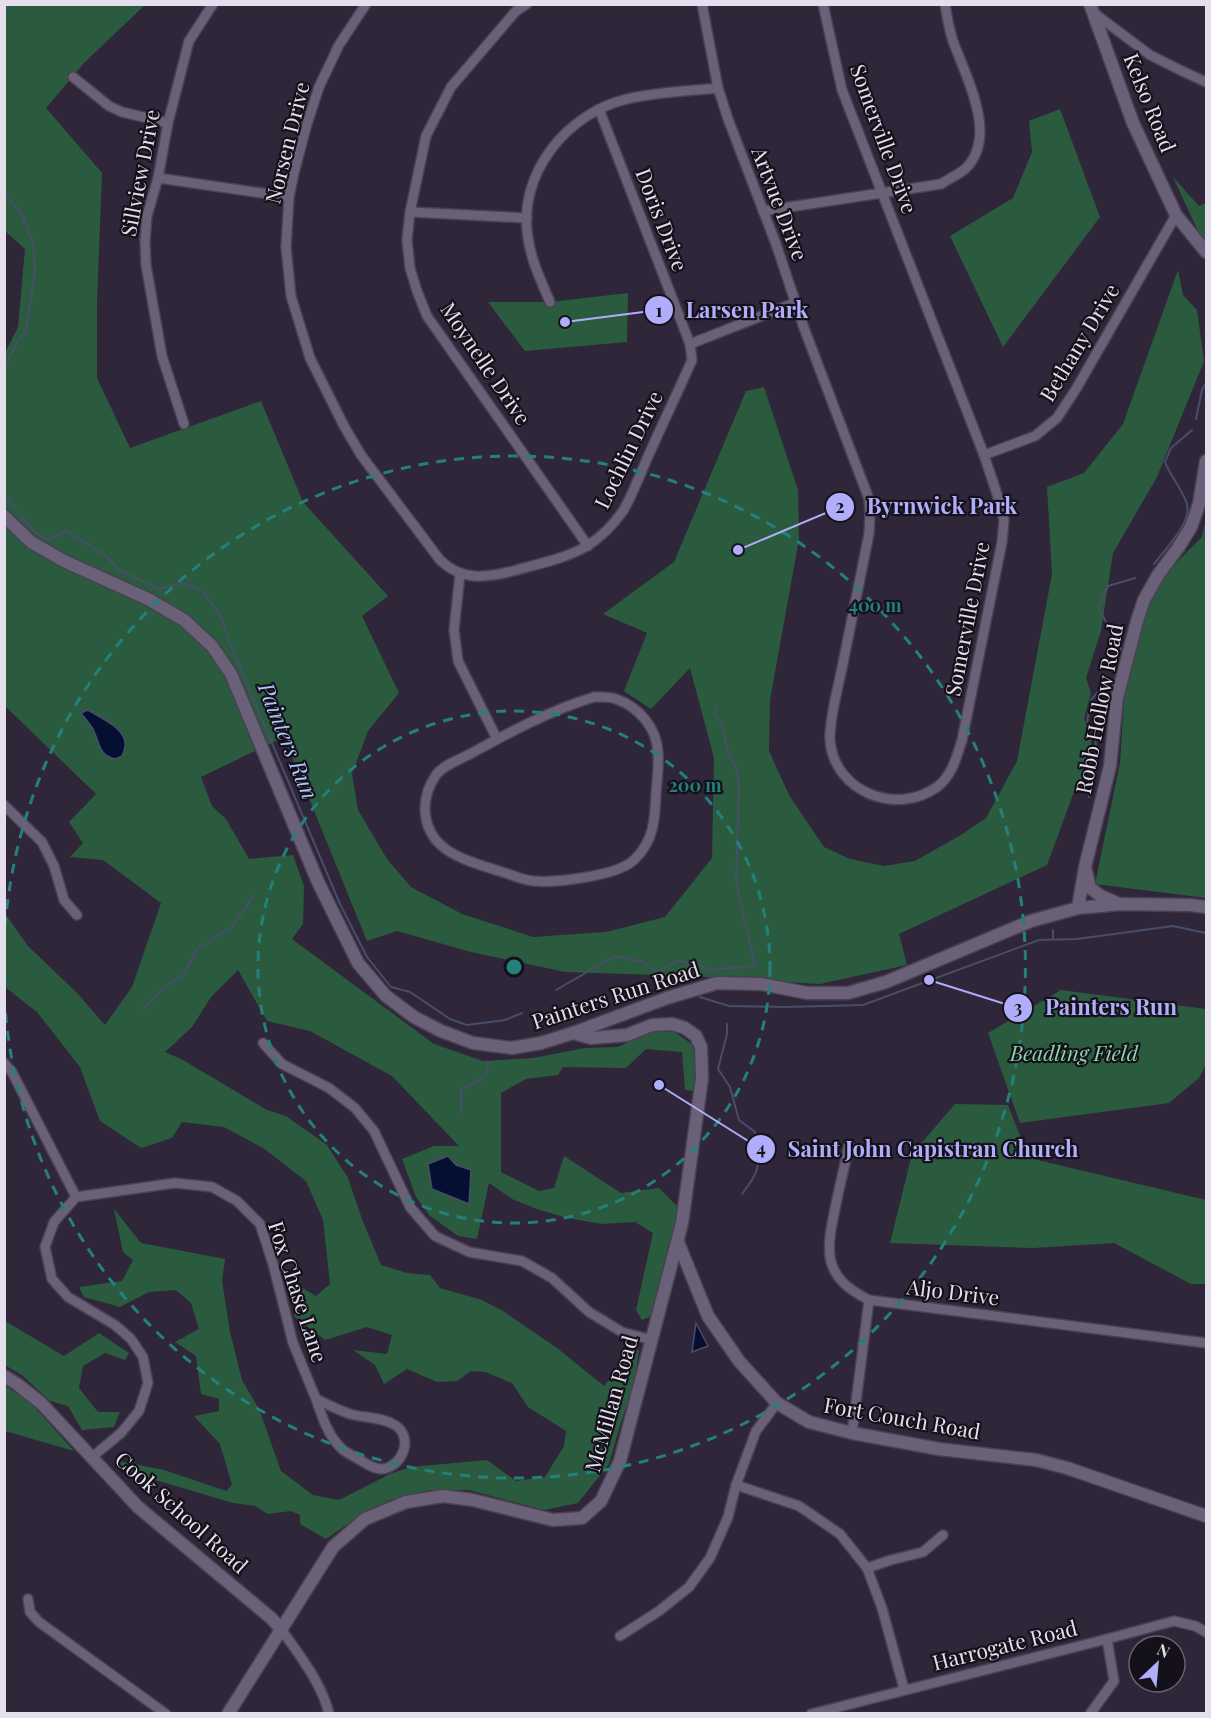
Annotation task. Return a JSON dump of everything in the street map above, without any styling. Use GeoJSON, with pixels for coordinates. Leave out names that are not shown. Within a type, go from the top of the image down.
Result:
{"type":"FeatureCollection","features":[{"type":"Feature","properties":{"kind":"street","name":"Sillview Drive"},"geometry":{"type":"LineString","coordinates":[[184,424],[162,356],[146,265],[145,241],[147,216],[158,178],[168,123],[189,41],[213,4]]}},
{"type":"Feature","properties":{"kind":"street","name":"Norsen Drive"},"geometry":{"type":"LineString","coordinates":[[366,4],[339,45],[319,87],[307,124],[289,196],[286,247],[291,296],[310,358],[361,455],[440,560],[449,569],[460,574]]}},
{"type":"Feature","properties":{"kind":"street","name":"Moynelle Drive"},"geometry":{"type":"LineString","coordinates":[[527,4],[516,11],[451,87],[426,136],[410,212],[407,240],[410,267],[428,316],[588,546]]}},
{"type":"Feature","properties":{"kind":"street","name":"Artvue Drive"},"geometry":{"type":"LineString","coordinates":[[702,4],[718,88],[728,119],[797,302],[804,328],[866,489],[870,515]]}},
{"type":"Feature","properties":{"kind":"street","name":"Somerville Drive"},"geometry":{"type":"LineString","coordinates":[[822,4],[842,90],[984,455],[1004,520],[1002,542],[962,740],[954,766],[938,786],[916,796],[893,800],[871,795],[852,783],[837,764],[830,740],[834,708],[869,534],[870,515]]}},
{"type":"Feature","properties":{"kind":"street"},"geometry":{"type":"LineString","coordinates":[[763,211],[941,184],[964,169],[974,156],[980,140],[979,114],[952,38],[945,4]]}},
{"type":"Feature","properties":{"kind":"street"},"geometry":{"type":"LineString","coordinates":[[1092,9],[1150,55],[1206,82]]}},
{"type":"Feature","properties":{"kind":"street","name":"Kelso Road"},"geometry":{"type":"LineString","coordinates":[[1092,9],[1133,123],[1176,215]]}},
{"type":"Feature","properties":{"kind":"street"},"geometry":{"type":"LineString","coordinates":[[73,77],[110,106],[122,112],[168,123]]}},
{"type":"Feature","properties":{"kind":"street"},"geometry":{"type":"LineString","coordinates":[[550,302],[536,269],[527,237],[527,218],[529,197],[537,174],[560,137],[579,121],[599,109],[627,99],[718,88]]}},
{"type":"Feature","properties":{"kind":"street","name":"Doris Drive"},"geometry":{"type":"LineString","coordinates":[[599,109],[690,344]]}},
{"type":"Feature","properties":{"kind":"street"},"geometry":{"type":"LineString","coordinates":[[158,178],[289,196]]}},
{"type":"Feature","properties":{"kind":"street"},"geometry":{"type":"LineString","coordinates":[[410,212],[527,218]]}},
{"type":"Feature","properties":{"kind":"street"},"geometry":{"type":"LineString","coordinates":[[1176,215],[1206,252]]}},
{"type":"Feature","properties":{"kind":"street","name":"Bethany Drive"},"geometry":{"type":"LineString","coordinates":[[984,455],[1035,436],[1057,418],[1082,379],[1176,215]]}},
{"type":"Feature","properties":{"kind":"street"},"geometry":{"type":"LineString","coordinates":[[690,344],[797,302]]}},
{"type":"Feature","properties":{"kind":"street","name":"Lochlin Drive"},"geometry":{"type":"LineString","coordinates":[[460,574],[484,576],[509,572],[555,559],[588,546],[606,532],[624,510],[692,360],[690,344]]}},
{"type":"Feature","properties":{"kind":"street","name":"Robb Hollow Road"},"geometry":{"type":"LineString","coordinates":[[1078,908],[1085,867],[1110,766],[1117,698],[1137,621],[1144,600],[1158,575],[1191,527],[1200,504],[1206,461]]}},
{"type":"Feature","properties":{"kind":"street","name":"Painters Run Road"},"geometry":{"type":"LineString","coordinates":[[4,516],[31,542],[64,561],[148,599],[184,620],[212,646],[231,674],[318,882],[358,963],[386,996],[414,1017],[441,1031],[473,1043],[512,1048],[540,1043],[667,998],[717,983],[761,984],[807,993],[848,993],[886,982],[1031,921],[1078,908],[1121,904],[1206,907]]}},
{"type":"Feature","properties":{"kind":"street"},"geometry":{"type":"LineString","coordinates":[[460,574],[454,630],[458,661],[497,739]]}},
{"type":"Feature","properties":{"kind":"street"},"geometry":{"type":"LineString","coordinates":[[594,697],[615,698],[638,709],[652,728],[658,751],[655,821],[647,846],[632,862],[616,870],[563,881],[532,881],[487,867],[445,850],[430,833],[426,822],[425,800],[436,774],[446,766],[497,739],[573,703],[594,697]]}},
{"type":"Feature","properties":{"kind":"street"},"geometry":{"type":"LineString","coordinates":[[4,806],[42,842],[54,866],[64,900],[77,915]]}},
{"type":"Feature","properties":{"kind":"street"},"geometry":{"type":"LineString","coordinates":[[1085,867],[1090,888],[1101,896],[1121,904]]}},
{"type":"Feature","properties":{"kind":"street","name":"McMillan Road"},"geometry":{"type":"LineString","coordinates":[[228,1713],[333,1547],[365,1519],[406,1502],[443,1496],[473,1500],[553,1520],[582,1518],[601,1501],[620,1461],[678,1242],[702,1078],[702,1047],[696,1036],[685,1028],[672,1024],[652,1025],[627,1035],[591,1038],[573,1033]]}},
{"type":"Feature","properties":{"kind":"street"},"geometry":{"type":"LineString","coordinates":[[263,1043],[282,1064],[329,1088],[355,1108],[374,1131],[410,1207],[435,1236],[469,1252],[522,1261],[552,1278],[589,1312],[622,1332],[652,1340]]}},
{"type":"Feature","properties":{"kind":"street"},"geometry":{"type":"LineString","coordinates":[[4,1063],[12,1072],[76,1197],[54,1222],[45,1247],[52,1279],[68,1297],[115,1325],[131,1339],[143,1357],[148,1383],[139,1411],[121,1433],[91,1458]]}},
{"type":"Feature","properties":{"kind":"street","name":"Aljo Drive"},"geometry":{"type":"LineString","coordinates":[[849,1145],[829,1239],[830,1261],[839,1278],[851,1291],[869,1300],[1206,1343]]}},
{"type":"Feature","properties":{"kind":"street","name":"Fox Chase Lane"},"geometry":{"type":"LineString","coordinates":[[76,1197],[175,1183],[212,1187],[237,1202],[260,1224],[273,1264],[293,1343],[325,1426],[341,1448],[365,1463],[380,1469],[393,1466],[402,1457],[405,1450],[404,1436],[397,1426],[384,1420],[348,1413],[316,1398]]}},
{"type":"Feature","properties":{"kind":"street","name":"Fort Couch Road"},"geometry":{"type":"LineString","coordinates":[[678,1242],[708,1316],[739,1360],[777,1403],[809,1422],[852,1434],[939,1449],[1036,1460],[1068,1468],[1206,1516]]}},
{"type":"Feature","properties":{"kind":"street"},"geometry":{"type":"LineString","coordinates":[[852,1434],[869,1300]]}},
{"type":"Feature","properties":{"kind":"street","name":"Cook School Road"},"geometry":{"type":"LineString","coordinates":[[4,1376],[41,1403],[138,1507],[271,1618],[281,1629]]}},
{"type":"Feature","properties":{"kind":"street"},"geometry":{"type":"LineString","coordinates":[[620,1636],[659,1611],[689,1587],[710,1558],[728,1517],[736,1485],[756,1431],[777,1403]]}},
{"type":"Feature","properties":{"kind":"street"},"geometry":{"type":"LineString","coordinates":[[736,1485],[799,1506],[840,1534],[867,1568],[882,1608],[904,1689]]}},
{"type":"Feature","properties":{"kind":"street"},"geometry":{"type":"LineString","coordinates":[[867,1568],[923,1552],[943,1535]]}},
{"type":"Feature","properties":{"kind":"street"},"geometry":{"type":"LineString","coordinates":[[28,1599],[30,1612],[39,1622],[166,1713]]}},
{"type":"Feature","properties":{"kind":"street","name":"Harrogate Road"},"geometry":{"type":"LineString","coordinates":[[811,1713],[1174,1621],[1195,1626],[1206,1632]]}},
{"type":"Feature","properties":{"kind":"street"},"geometry":{"type":"LineString","coordinates":[[281,1629],[320,1690],[329,1713]]}},
{"type":"Feature","properties":{"kind":"street"},"geometry":{"type":"LineString","coordinates":[[1090,1713],[1114,1681],[1107,1639]]}},
{"type":"Feature","properties":{"kind":"green space"},"geometry":{"type":"Polygon","coordinates":[[[5,5],[145,5],[84,63],[46,108],[102,173],[97,303],[97,378],[130,448],[261,401],[303,502],[388,596],[362,616],[399,693],[368,731],[352,774],[358,810],[387,859],[411,887],[462,914],[533,937],[606,932],[665,917],[712,858],[714,758],[690,668],[651,709],[624,691],[647,633],[603,614],[674,562],[746,391],[764,387],[798,490],[799,539],[770,700],[769,751],[789,795],[824,847],[850,859],[884,866],[915,861],[986,818],[1017,761],[1052,574],[1047,487],[1084,473],[1123,424],[1178,270],[1183,295],[1197,310],[1204,361],[1157,477],[1113,553],[1101,631],[1086,678],[1091,693],[1084,719],[1091,735],[1092,766],[1075,789],[1047,865],[899,934],[907,965],[820,984],[689,976],[565,972],[471,952],[397,931],[367,941],[284,737],[201,777],[212,806],[226,819],[249,859],[293,855],[304,886],[303,924],[292,939],[434,1044],[483,1061],[533,1058],[585,1048],[618,1047],[652,1031],[674,1032],[692,1044],[696,1057],[694,1091],[685,1090],[682,1052],[646,1049],[626,1068],[563,1067],[558,1075],[526,1079],[501,1093],[501,1172],[539,1191],[554,1188],[564,1156],[621,1193],[659,1188],[679,1208],[671,1249],[652,1316],[642,1320],[636,1310],[653,1233],[635,1222],[602,1224],[567,1218],[537,1209],[512,1199],[489,1183],[477,1239],[458,1236],[429,1215],[416,1197],[402,1159],[434,1146],[459,1146],[392,1076],[310,1031],[267,1021],[238,970],[211,997],[192,1027],[165,1052],[183,1060],[267,1110],[286,1116],[327,1145],[348,1178],[381,1265],[407,1273],[430,1275],[440,1288],[482,1300],[503,1311],[557,1348],[604,1386],[632,1349],[639,1350],[634,1386],[609,1464],[578,1503],[544,1510],[469,1490],[429,1490],[390,1500],[358,1517],[326,1539],[300,1524],[300,1515],[291,1511],[268,1514],[255,1506],[233,1503],[122,1470],[114,1460],[164,1470],[226,1491],[232,1485],[220,1444],[194,1416],[219,1411],[219,1399],[201,1394],[196,1356],[175,1342],[199,1329],[191,1303],[176,1290],[149,1292],[120,1307],[84,1297],[79,1287],[122,1281],[133,1260],[123,1252],[114,1209],[141,1243],[225,1259],[222,1281],[230,1332],[242,1380],[259,1409],[281,1471],[313,1495],[339,1500],[390,1474],[411,1467],[487,1460],[516,1481],[545,1477],[564,1446],[566,1431],[528,1407],[512,1383],[485,1372],[471,1371],[457,1381],[437,1382],[407,1369],[384,1384],[375,1365],[353,1350],[387,1354],[392,1335],[367,1327],[325,1340],[294,1316],[299,1286],[316,1296],[330,1284],[323,1220],[306,1181],[263,1148],[224,1127],[182,1122],[172,1138],[141,1148],[100,1121],[80,1067],[37,1012],[5,987],[4,915],[6,915],[28,946],[77,993],[105,1025],[132,987],[161,903],[103,860],[70,857],[83,843],[69,822],[96,794],[5,706],[4,355],[18,327],[25,249],[5,231],[5,5]]]}},
{"type":"Feature","properties":{"kind":"green space"},"geometry":{"type":"Polygon","coordinates":[[[1060,109],[1100,217],[1003,347],[950,236],[1013,198],[1032,152],[1029,121],[1060,109]]]}},
{"type":"Feature","properties":{"kind":"green space"},"geometry":{"type":"Polygon","coordinates":[[[1173,177],[1199,206],[1206,203],[1206,242],[1198,231],[1173,177]]]}},
{"type":"Feature","properties":{"kind":"green space"},"geometry":{"type":"Polygon","coordinates":[[[628,293],[627,342],[525,351],[488,302],[550,302],[628,293]]]}},
{"type":"Feature","properties":{"kind":"green space"},"geometry":{"type":"Polygon","coordinates":[[[1206,518],[1206,898],[1095,884],[1120,763],[1125,684],[1147,607],[1165,574],[1202,537],[1206,518]]]}},
{"type":"Feature","properties":{"kind":"green space","name":"Beadling Field"},"geometry":{"type":"Polygon","coordinates":[[[1061,990],[1206,1009],[1206,1064],[1199,1078],[1169,1103],[1020,1123],[988,1033],[1061,990]]]}},
{"type":"Feature","properties":{"kind":"green space"},"geometry":{"type":"Polygon","coordinates":[[[955,1104],[1008,1105],[1029,1158],[1206,1200],[1206,1284],[1191,1284],[1114,1243],[1033,1248],[890,1243],[912,1154],[955,1104]]]}},
{"type":"Feature","properties":{"kind":"green space"},"geometry":{"type":"Polygon","coordinates":[[[5,1321],[64,1356],[99,1333],[129,1353],[125,1360],[105,1353],[83,1366],[79,1388],[98,1412],[120,1412],[114,1427],[82,1430],[68,1406],[50,1401],[23,1376],[5,1365],[5,1321]]]}},
{"type":"Feature","properties":{"kind":"green space"},"geometry":{"type":"Polygon","coordinates":[[[4,1385],[30,1402],[74,1451],[5,1431],[4,1385]]]}},
{"type":"Feature","properties":{"kind":"water"},"geometry":{"type":"Polygon","coordinates":[[[88,710],[120,732],[125,744],[122,756],[115,759],[105,755],[102,751],[93,729],[81,713],[88,710]]]}},
{"type":"Feature","properties":{"kind":"water"},"geometry":{"type":"Polygon","coordinates":[[[448,1156],[456,1165],[471,1170],[469,1204],[432,1189],[428,1164],[448,1156]]]}},
{"type":"Feature","properties":{"kind":"water"},"geometry":{"type":"Polygon","coordinates":[[[696,1323],[708,1346],[692,1352],[696,1323]]]}},
{"type":"Feature","properties":{"kind":"waterway","name":"Painters Run"},"geometry":{"type":"LineString","coordinates":[[4,194],[21,212],[33,244],[35,272],[26,330],[4,369]]}},
{"type":"Feature","properties":{"kind":"waterway"},"geometry":{"type":"LineString","coordinates":[[1196,419],[1202,390],[1206,383]]}},
{"type":"Feature","properties":{"kind":"waterway"},"geometry":{"type":"LineString","coordinates":[[1154,564],[1176,536],[1185,519],[1187,502],[1165,462],[1171,448],[1192,430]]}},
{"type":"Feature","properties":{"kind":"waterway","name":"Painters Run"},"geometry":{"type":"LineString","coordinates":[[4,495],[34,532],[49,540],[66,531],[105,555],[120,571],[160,589],[183,583],[203,592],[220,615],[228,639],[340,904],[367,957],[391,987],[410,992],[450,1019],[467,1025],[505,1020],[522,1013]]}},
{"type":"Feature","properties":{"kind":"waterway"},"geometry":{"type":"LineString","coordinates":[[1121,649],[1098,607],[1108,586],[1135,578]]}},
{"type":"Feature","properties":{"kind":"waterway"},"geometry":{"type":"LineString","coordinates":[[1089,797],[1097,761],[1095,733],[1087,722],[1091,700],[1107,681]]}},
{"type":"Feature","properties":{"kind":"waterway"},"geometry":{"type":"LineString","coordinates":[[658,972],[677,961],[697,964],[708,970],[755,966],[736,882],[739,785],[737,769],[729,756],[722,726],[715,714],[716,709]]}},
{"type":"Feature","properties":{"kind":"waterway"},"geometry":{"type":"LineString","coordinates":[[144,1008],[160,991],[184,974],[197,949],[233,926],[254,895]]}},
{"type":"Feature","properties":{"kind":"waterway","name":"Painters Run"},"geometry":{"type":"LineString","coordinates":[[700,997],[729,1006],[863,1005],[1039,940],[1077,939],[1173,926],[1206,933]]}},
{"type":"Feature","properties":{"kind":"waterway"},"geometry":{"type":"LineString","coordinates":[[1053,930],[1053,939]]}},
{"type":"Feature","properties":{"kind":"waterway","name":"Painters Run"},"geometry":{"type":"LineString","coordinates":[[556,990],[615,956],[643,962],[674,984]]}},
{"type":"Feature","properties":{"kind":"waterway"},"geometry":{"type":"LineString","coordinates":[[727,1024],[727,1034],[718,1069],[730,1087],[739,1120],[755,1132],[758,1151],[756,1171],[742,1194]]}},
{"type":"Feature","properties":{"kind":"waterway"},"geometry":{"type":"LineString","coordinates":[[461,1113],[461,1089],[485,1078],[489,1062]]}},
{"type":"Feature","properties":{"kind":"place","name":"Larsen Park"},"geometry":{"type":"Point","coordinates":[565,322]}},
{"type":"Feature","properties":{"kind":"place","name":"Byrnwick Park"},"geometry":{"type":"Point","coordinates":[738,550]}},
{"type":"Feature","properties":{"kind":"place","name":"Painters Run"},"geometry":{"type":"Point","coordinates":[929,980]}},
{"type":"Feature","properties":{"kind":"place","name":"Saint John Capistran Church"},"geometry":{"type":"Point","coordinates":[659,1085]}}]}
